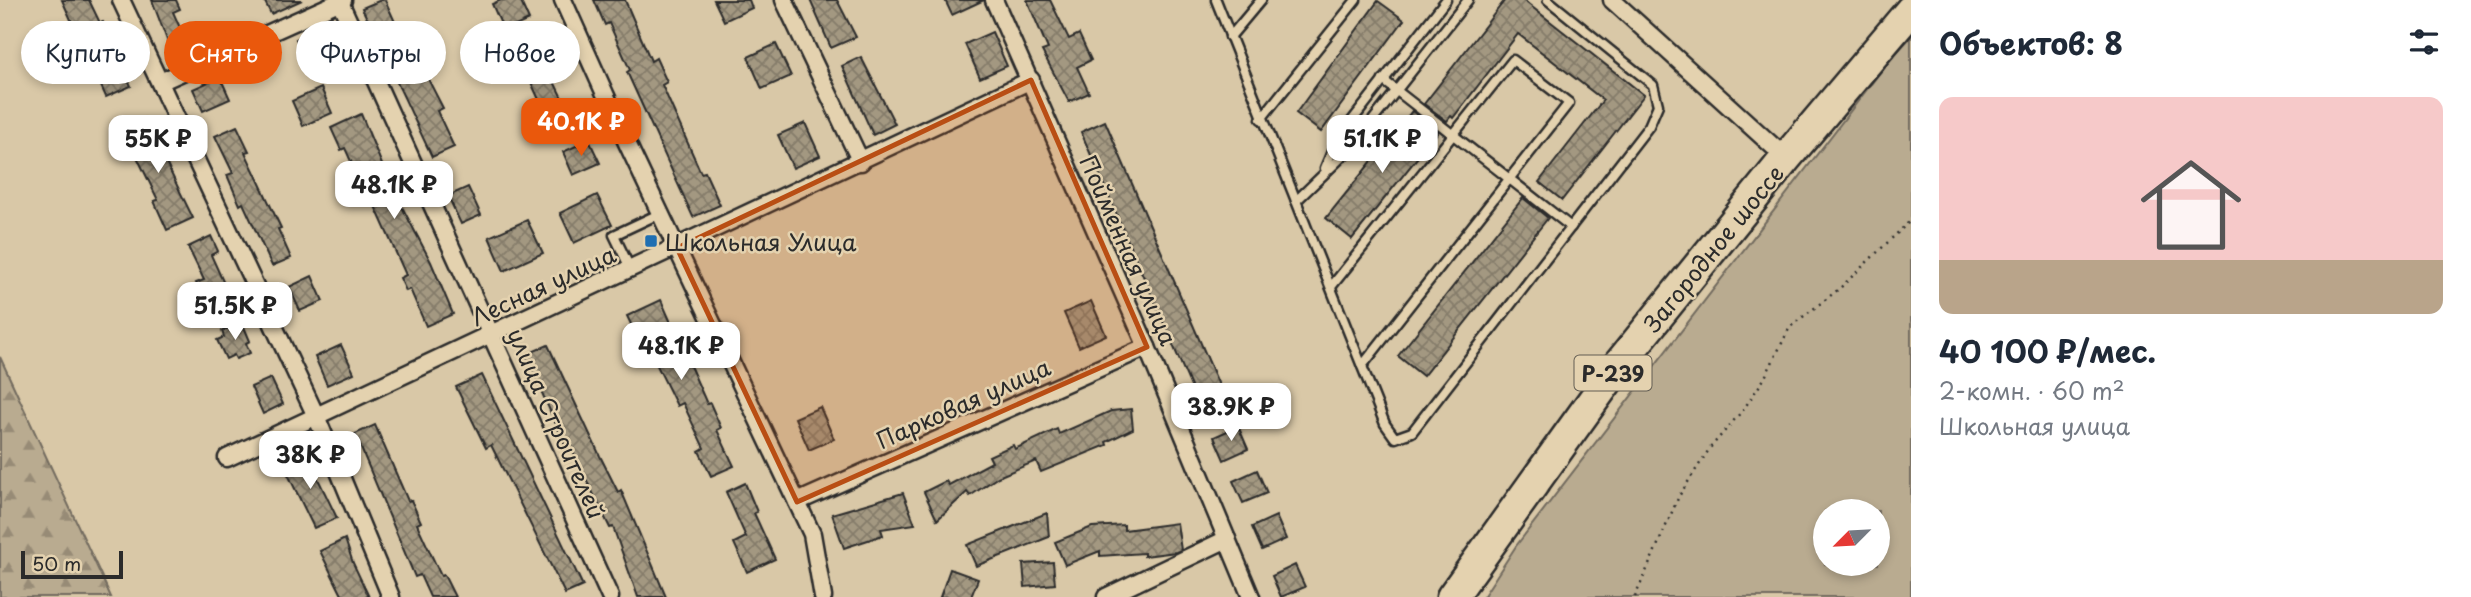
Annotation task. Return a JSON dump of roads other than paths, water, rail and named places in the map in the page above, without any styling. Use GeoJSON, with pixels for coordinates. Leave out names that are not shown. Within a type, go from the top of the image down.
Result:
{"type":"FeatureCollection","features":[{"type":"Feature","properties":{"kind":"highway","name":"Загородное шоссе"},"geometry":{"type":"LineString","coordinates":[[1452,597],[1620,363],[1786,158],[1911,10]]}},
{"type":"Feature","properties":{"kind":"street"},"geometry":{"type":"LineString","coordinates":[[121,0],[316,416],[391,597]]}},
{"type":"Feature","properties":{"kind":"street"},"geometry":{"type":"LineString","coordinates":[[160,82],[341,0]]}},
{"type":"Feature","properties":{"kind":"street","name":"улица Строителей"},"geometry":{"type":"LineString","coordinates":[[341,0],[610,597]]}},
{"type":"Feature","properties":{"kind":"street"},"geometry":{"type":"LineString","coordinates":[[563,0],[812,534],[823,597]]}},
{"type":"Feature","properties":{"kind":"street"},"geometry":{"type":"LineString","coordinates":[[784,0],[861,162]]}},
{"type":"Feature","properties":{"kind":"street","name":"Пойменная улица"},"geometry":{"type":"LineString","coordinates":[[994,0],[1147,347],[1251,597]]}},
{"type":"Feature","properties":{"kind":"street"},"geometry":{"type":"LineString","coordinates":[[1612,0],[1786,158]]}},
{"type":"Feature","properties":{"kind":"street","name":"Лесная улица"},"geometry":{"type":"LineString","coordinates":[[226,458],[1031,80]]}},
{"type":"Feature","properties":{"kind":"street","name":"Парковая улица"},"geometry":{"type":"LineString","coordinates":[[797,502],[1147,347]]}},
{"type":"Feature","properties":{"kind":"street"},"geometry":{"type":"LineString","coordinates":[[1106,597],[1227,540]]}},
{"type":"Feature","properties":{"kind":"lane"},"geometry":{"type":"LineString","coordinates":[[1216,0],[1362,366],[1395,439],[1412,432],[1649,126],[1658,105],[1653,86],[1548,0]]}},
{"type":"Feature","properties":{"kind":"lane"},"geometry":{"type":"LineString","coordinates":[[1230,37],[1261,0]]}},
{"type":"Feature","properties":{"kind":"lane"},"geometry":{"type":"LineString","coordinates":[[1262,119],[1356,0]]}},
{"type":"Feature","properties":{"kind":"lane"},"geometry":{"type":"LineString","coordinates":[[1324,171],[1336,140],[1446,0]]}},
{"type":"Feature","properties":{"kind":"lane"},"geometry":{"type":"LineString","coordinates":[[1296,201],[1324,171],[1351,148],[1468,0]]}},
{"type":"Feature","properties":{"kind":"lane"},"geometry":{"type":"LineString","coordinates":[[1331,287],[1513,60],[1569,103],[1362,366]]}},
{"type":"Feature","properties":{"kind":"lane"},"geometry":{"type":"LineString","coordinates":[[1383,80],[1571,227]]}},
{"type":"Feature","properties":{"kind":"lane"},"geometry":{"type":"LineString","coordinates":[[631,270],[614,235],[661,213]]}},
{"type":"Feature","properties":{"kind":"place","name":"Школьная Улица"},"geometry":{"type":"Point","coordinates":[651,241]}}]}
